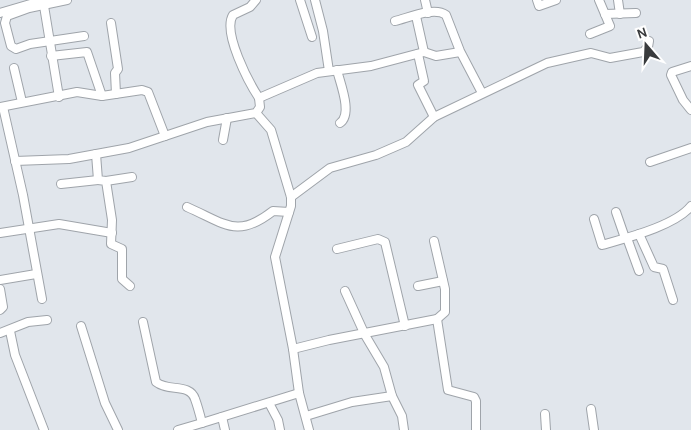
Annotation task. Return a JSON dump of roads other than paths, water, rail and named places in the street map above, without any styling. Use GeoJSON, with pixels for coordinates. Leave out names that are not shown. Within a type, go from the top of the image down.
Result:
{"type":"FeatureCollection","features":[{"type":"Feature","properties":{"kind":"street"},"geometry":{"type":"LineString","coordinates":[[67,0],[44,3],[7,16],[4,32],[13,48],[84,36]]}},
{"type":"Feature","properties":{"kind":"street"},"geometry":{"type":"LineString","coordinates":[[15,161],[69,159],[129,148],[227,118],[256,113],[260,107],[259,98],[232,40],[229,24],[232,15],[250,8],[256,0]]}},
{"type":"Feature","properties":{"kind":"street"},"geometry":{"type":"LineString","coordinates":[[300,0],[312,37]]}},
{"type":"Feature","properties":{"kind":"street"},"geometry":{"type":"LineString","coordinates":[[315,0],[346,111],[345,118],[340,123]]}},
{"type":"Feature","properties":{"kind":"street"},"geometry":{"type":"LineString","coordinates":[[425,0],[428,13]]}},
{"type":"Feature","properties":{"kind":"street"},"geometry":{"type":"LineString","coordinates":[[539,7],[556,0]]}},
{"type":"Feature","properties":{"kind":"street"},"geometry":{"type":"LineString","coordinates":[[590,34],[610,27],[599,0]]}},
{"type":"Feature","properties":{"kind":"street"},"geometry":{"type":"LineString","coordinates":[[618,0],[620,14]]}},
{"type":"Feature","properties":{"kind":"street"},"geometry":{"type":"LineString","coordinates":[[2,8],[32,1],[44,3]]}},
{"type":"Feature","properties":{"kind":"street"},"geometry":{"type":"LineString","coordinates":[[44,3],[59,97]]}},
{"type":"Feature","properties":{"kind":"street"},"geometry":{"type":"LineString","coordinates":[[395,21],[428,13],[443,12],[446,15],[460,52],[482,93]]}},
{"type":"Feature","properties":{"kind":"street"},"geometry":{"type":"LineString","coordinates":[[605,14],[636,13]]}},
{"type":"Feature","properties":{"kind":"street"},"geometry":{"type":"LineString","coordinates":[[416,16],[424,81],[418,85],[434,117]]}},
{"type":"Feature","properties":{"kind":"street"},"geometry":{"type":"LineString","coordinates":[[111,23],[118,69],[115,74],[116,94]]}},
{"type":"Feature","properties":{"kind":"street"},"geometry":{"type":"LineString","coordinates":[[188,207],[238,228],[254,224],[273,211],[291,204],[330,168],[376,155],[406,142],[434,117],[482,93],[562,58],[591,53],[610,58],[643,52],[648,47],[649,41]]}},
{"type":"Feature","properties":{"kind":"street"},"geometry":{"type":"LineString","coordinates":[[51,56],[87,52],[102,96]]}},
{"type":"Feature","properties":{"kind":"street"},"geometry":{"type":"LineString","coordinates":[[259,98],[310,76],[333,70],[370,66],[421,53],[436,56],[460,52]]}},
{"type":"Feature","properties":{"kind":"street"},"geometry":{"type":"LineString","coordinates":[[691,66],[672,72],[672,75],[683,100],[691,110]]}},
{"type":"Feature","properties":{"kind":"street"},"geometry":{"type":"LineString","coordinates":[[14,68],[22,102]]}},
{"type":"Feature","properties":{"kind":"street"},"geometry":{"type":"LineString","coordinates":[[42,299],[15,161],[2,107],[77,92],[102,96],[136,90],[148,92],[165,136]]}},
{"type":"Feature","properties":{"kind":"street"},"geometry":{"type":"LineString","coordinates":[[256,113],[270,130],[291,204],[275,258],[293,349],[299,393],[310,430]]}},
{"type":"Feature","properties":{"kind":"street"},"geometry":{"type":"LineString","coordinates":[[223,140],[227,118]]}},
{"type":"Feature","properties":{"kind":"street"},"geometry":{"type":"LineString","coordinates":[[650,162],[691,148]]}},
{"type":"Feature","properties":{"kind":"street"},"geometry":{"type":"LineString","coordinates":[[96,154],[112,233],[111,244],[122,249],[122,279],[130,286]]}},
{"type":"Feature","properties":{"kind":"street"},"geometry":{"type":"LineString","coordinates":[[61,184],[132,177]]}},
{"type":"Feature","properties":{"kind":"street"},"geometry":{"type":"LineString","coordinates":[[594,218],[602,245],[639,234],[686,212],[691,206]]}},
{"type":"Feature","properties":{"kind":"street"},"geometry":{"type":"LineString","coordinates":[[616,212],[639,271]]}},
{"type":"Feature","properties":{"kind":"street"},"geometry":{"type":"LineString","coordinates":[[0,233],[28,227],[60,224],[112,233]]}},
{"type":"Feature","properties":{"kind":"street"},"geometry":{"type":"LineString","coordinates":[[639,234],[654,267],[663,270],[673,300]]}},
{"type":"Feature","properties":{"kind":"street"},"geometry":{"type":"LineString","coordinates":[[337,249],[378,239],[384,242],[405,326]]}},
{"type":"Feature","properties":{"kind":"street"},"geometry":{"type":"LineString","coordinates":[[293,349],[437,319],[445,312],[443,281],[434,241]]}},
{"type":"Feature","properties":{"kind":"street"},"geometry":{"type":"LineString","coordinates":[[0,280],[36,274]]}},
{"type":"Feature","properties":{"kind":"street"},"geometry":{"type":"LineString","coordinates":[[418,286],[443,281]]}},
{"type":"Feature","properties":{"kind":"street"},"geometry":{"type":"LineString","coordinates":[[0,289],[3,308],[0,310]]}},
{"type":"Feature","properties":{"kind":"street"},"geometry":{"type":"LineString","coordinates":[[345,291],[365,335],[384,367],[392,396],[402,416],[404,430]]}},
{"type":"Feature","properties":{"kind":"street"},"geometry":{"type":"LineString","coordinates":[[437,319],[448,390],[474,397],[476,401],[476,430]]}},
{"type":"Feature","properties":{"kind":"street"},"geometry":{"type":"LineString","coordinates":[[0,333],[10,331],[28,322],[47,320]]}},
{"type":"Feature","properties":{"kind":"street"},"geometry":{"type":"LineString","coordinates":[[143,322],[156,382],[162,387],[186,389],[192,392],[202,423]]}},
{"type":"Feature","properties":{"kind":"street"},"geometry":{"type":"LineString","coordinates":[[82,326],[105,403],[118,430]]}},
{"type":"Feature","properties":{"kind":"street"},"geometry":{"type":"LineString","coordinates":[[10,331],[15,355],[44,430]]}},
{"type":"Feature","properties":{"kind":"street"},"geometry":{"type":"LineString","coordinates":[[178,430],[299,393]]}},
{"type":"Feature","properties":{"kind":"street"},"geometry":{"type":"LineString","coordinates":[[306,416],[352,402],[392,396]]}},
{"type":"Feature","properties":{"kind":"street"},"geometry":{"type":"LineString","coordinates":[[270,403],[278,420],[280,430]]}},
{"type":"Feature","properties":{"kind":"street"},"geometry":{"type":"LineString","coordinates":[[591,409],[594,430]]}},
{"type":"Feature","properties":{"kind":"street"},"geometry":{"type":"LineString","coordinates":[[545,414],[546,430]]}},
{"type":"Feature","properties":{"kind":"street"},"geometry":{"type":"LineString","coordinates":[[222,417],[225,430]]}}]}
